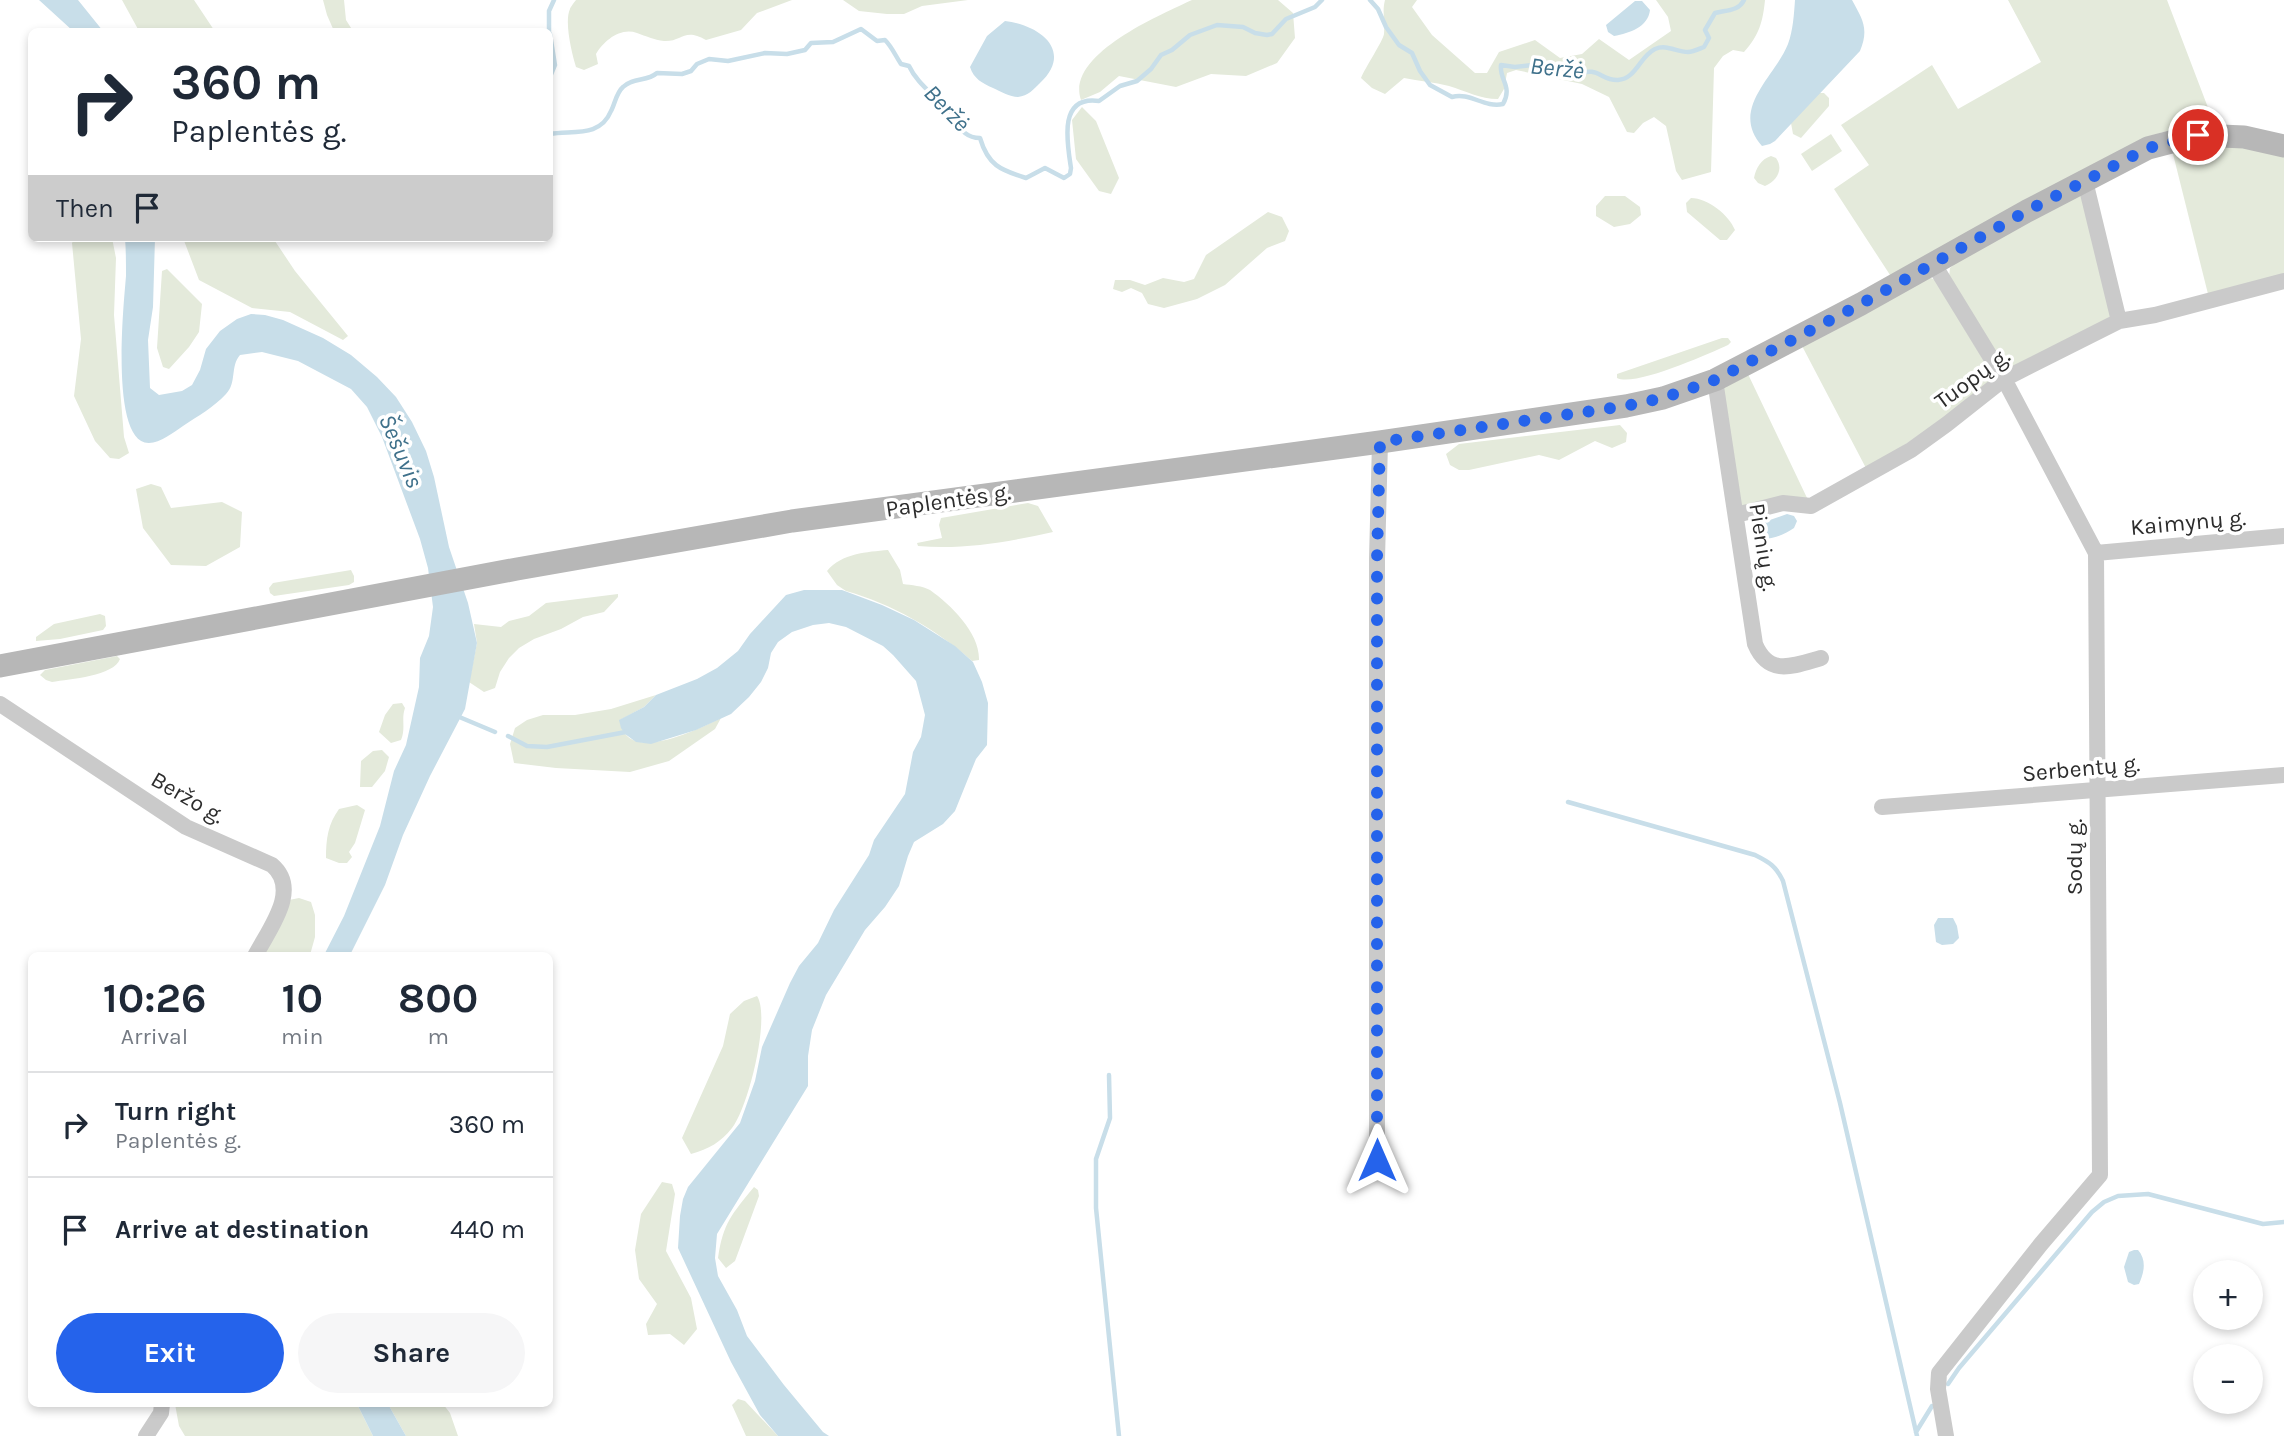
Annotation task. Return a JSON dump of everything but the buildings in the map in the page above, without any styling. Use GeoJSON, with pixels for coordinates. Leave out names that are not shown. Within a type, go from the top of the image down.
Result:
{"type":"FeatureCollection","features":[{"type":"Feature","properties":{"kind":"main road","name":"Paplentės g."},"geometry":{"type":"LineString","coordinates":[[0,666],[517,569],[792,521],[1380,442],[1626,406],[1663,398],[1715,380],[2148,148],[2198,135],[2244,137],[2284,146]]}},
{"type":"Feature","properties":{"kind":"street"},"geometry":{"type":"LineString","coordinates":[[2085,181],[2119,321]]}},
{"type":"Feature","properties":{"kind":"street","name":"Sodų g."},"geometry":{"type":"LineString","coordinates":[[1933,263],[2004,379],[2096,553],[2100,1175],[2041,1244],[1939,1373],[1937,1385],[1946,1436]]}},
{"type":"Feature","properties":{"kind":"street","name":"Tuopų g."},"geometry":{"type":"LineString","coordinates":[[1736,515],[1783,503],[1811,506],[1911,450],[2004,379],[2119,321],[2155,315],[2284,281]]}},
{"type":"Feature","properties":{"kind":"street","name":"Pienių g."},"geometry":{"type":"LineString","coordinates":[[1715,380],[1755,644],[1760,655],[1769,664],[1790,666],[1821,658]]}},
{"type":"Feature","properties":{"kind":"street"},"geometry":{"type":"LineString","coordinates":[[1377,1160],[1377,559],[1380,442]]}},
{"type":"Feature","properties":{"kind":"street","name":"Kaimynų g."},"geometry":{"type":"LineString","coordinates":[[2096,553],[2284,536]]}},
{"type":"Feature","properties":{"kind":"street","name":"Beržo g."},"geometry":{"type":"LineString","coordinates":[[0,704],[186,827],[272,865],[280,872],[285,886],[284,901],[257,952]]}},
{"type":"Feature","properties":{"kind":"street","name":"Serbentų g."},"geometry":{"type":"LineString","coordinates":[[1882,807],[2284,775]]}},
{"type":"Feature","properties":{"kind":"street"},"geometry":{"type":"LineString","coordinates":[[146,1436],[161,1413],[162,1407]]}},
{"type":"Feature","properties":{"kind":"green space"},"geometry":{"type":"Polygon","coordinates":[[[122,0],[194,0],[213,28],[137,28],[122,0]]]}},
{"type":"Feature","properties":{"kind":"green space"},"geometry":{"type":"Polygon","coordinates":[[[323,0],[344,0],[346,20],[351,28],[333,28],[323,0]]]}},
{"type":"Feature","properties":{"kind":"green space"},"geometry":{"type":"Polygon","coordinates":[[[576,0],[792,0],[757,13],[741,30],[706,40],[693,35],[664,41],[631,32],[619,34],[603,44],[596,54],[598,64],[584,70],[576,67],[568,30],[568,15],[576,0]]]}},
{"type":"Feature","properties":{"kind":"green space"},"geometry":{"type":"Polygon","coordinates":[[[843,0],[968,0],[922,6],[904,14],[887,14],[859,11],[843,0]]]}},
{"type":"Feature","properties":{"kind":"green space"},"geometry":{"type":"Polygon","coordinates":[[[1192,0],[1278,0],[1293,13],[1295,38],[1277,63],[1246,76],[1211,74],[1176,87],[1119,76],[1100,92],[1081,100],[1080,83],[1087,68],[1101,53],[1139,26],[1192,0]]]}},
{"type":"Feature","properties":{"kind":"green space"},"geometry":{"type":"Polygon","coordinates":[[[1385,0],[1417,0],[1412,7],[1432,35],[1475,73],[1487,73],[1499,52],[1535,40],[1560,58],[1582,54],[1599,39],[1629,60],[1671,31],[1668,17],[1656,0],[1765,0],[1759,28],[1749,46],[1744,52],[1733,50],[1723,56],[1714,68],[1711,172],[1682,180],[1676,171],[1666,126],[1654,117],[1643,123],[1634,133],[1627,132],[1609,97],[1582,84],[1516,70],[1507,73],[1504,89],[1498,99],[1404,78],[1385,94],[1372,88],[1361,78],[1384,34],[1385,0]]]}},
{"type":"Feature","properties":{"kind":"green space"},"geometry":{"type":"Polygon","coordinates":[[[2008,0],[2167,0],[2215,126],[2188,126],[2160,133],[1892,278],[1834,189],[1869,165],[1841,125],[1932,65],[1958,109],[2041,62],[2008,0]]]}},
{"type":"Feature","properties":{"kind":"green space"},"geometry":{"type":"Polygon","coordinates":[[[1818,93],[1824,93],[1829,98],[1829,106],[1801,138],[1793,134],[1791,123],[1818,93]]]}},
{"type":"Feature","properties":{"kind":"green space"},"geometry":{"type":"Polygon","coordinates":[[[1082,107],[1096,121],[1119,178],[1111,194],[1099,191],[1076,159],[1072,120],[1082,107]]]}},
{"type":"Feature","properties":{"kind":"green space"},"geometry":{"type":"Polygon","coordinates":[[[1831,134],[1842,151],[1812,171],[1801,154],[1831,134]]]}},
{"type":"Feature","properties":{"kind":"green space"},"geometry":{"type":"Polygon","coordinates":[[[2200,141],[2284,151],[2284,277],[2208,294],[2171,146],[2200,141]]]}},
{"type":"Feature","properties":{"kind":"green space"},"geometry":{"type":"Polygon","coordinates":[[[1771,156],[1776,158],[1779,170],[1776,178],[1765,186],[1754,178],[1760,164],[1771,156]]]}},
{"type":"Feature","properties":{"kind":"green space"},"geometry":{"type":"Polygon","coordinates":[[[2090,183],[2121,309],[2105,320],[2005,371],[1949,277],[1950,268],[1957,261],[2090,183]]]}},
{"type":"Feature","properties":{"kind":"green space"},"geometry":{"type":"Polygon","coordinates":[[[1605,196],[1625,196],[1640,207],[1641,215],[1630,224],[1614,227],[1596,216],[1596,206],[1605,196]]]}},
{"type":"Feature","properties":{"kind":"green space"},"geometry":{"type":"Polygon","coordinates":[[[1691,198],[1711,204],[1728,219],[1735,230],[1727,240],[1720,240],[1687,212],[1686,203],[1691,198]]]}},
{"type":"Feature","properties":{"kind":"green space"},"geometry":{"type":"Polygon","coordinates":[[[1268,212],[1282,217],[1289,231],[1285,241],[1267,248],[1225,285],[1197,299],[1164,308],[1148,304],[1142,293],[1131,288],[1122,292],[1113,289],[1115,280],[1130,280],[1145,285],[1163,278],[1184,282],[1194,279],[1206,255],[1268,212]]]}},
{"type":"Feature","properties":{"kind":"green space"},"geometry":{"type":"Polygon","coordinates":[[[113,242],[116,258],[114,315],[124,437],[129,453],[119,459],[110,458],[95,441],[74,396],[81,339],[72,243],[113,242]]]}},
{"type":"Feature","properties":{"kind":"green space"},"geometry":{"type":"Polygon","coordinates":[[[185,242],[276,242],[295,271],[348,336],[343,340],[290,312],[252,308],[199,280],[185,242]]]}},
{"type":"Feature","properties":{"kind":"green space"},"geometry":{"type":"Polygon","coordinates":[[[167,269],[202,304],[199,332],[169,369],[163,367],[157,348],[162,271],[167,269]]]}},
{"type":"Feature","properties":{"kind":"green space"},"geometry":{"type":"Polygon","coordinates":[[[1929,277],[1935,280],[1995,379],[1933,426],[1867,470],[1801,344],[1929,277]]]}},
{"type":"Feature","properties":{"kind":"green space"},"geometry":{"type":"Polygon","coordinates":[[[1728,338],[1731,342],[1689,362],[1639,378],[1617,378],[1617,374],[1728,338]]]}},
{"type":"Feature","properties":{"kind":"green space"},"geometry":{"type":"Polygon","coordinates":[[[1747,372],[1808,500],[1739,511],[1720,386],[1747,372]]]}},
{"type":"Feature","properties":{"kind":"green space"},"geometry":{"type":"Polygon","coordinates":[[[1620,425],[1627,433],[1626,442],[1612,448],[1595,441],[1559,460],[1539,455],[1459,470],[1450,465],[1446,454],[1459,444],[1620,425]]]}},
{"type":"Feature","properties":{"kind":"green space"},"geometry":{"type":"Polygon","coordinates":[[[151,484],[161,487],[171,508],[222,502],[242,512],[240,547],[206,566],[171,565],[143,528],[136,489],[151,484]]]}},
{"type":"Feature","properties":{"kind":"green space"},"geometry":{"type":"Polygon","coordinates":[[[1028,503],[1038,506],[1053,532],[986,544],[918,546],[917,543],[942,538],[939,525],[941,518],[1028,503]]]}},
{"type":"Feature","properties":{"kind":"green space"},"geometry":{"type":"Polygon","coordinates":[[[888,550],[900,570],[903,584],[930,590],[947,603],[963,621],[975,640],[979,660],[972,661],[944,638],[897,610],[846,591],[837,585],[827,571],[847,557],[888,550]]]}},
{"type":"Feature","properties":{"kind":"green space"},"geometry":{"type":"Polygon","coordinates":[[[351,570],[354,582],[349,585],[274,596],[270,593],[269,588],[273,583],[351,570]]]}},
{"type":"Feature","properties":{"kind":"green space"},"geometry":{"type":"Polygon","coordinates":[[[618,594],[604,612],[583,617],[519,648],[500,672],[495,688],[484,692],[469,682],[477,643],[474,624],[501,627],[509,621],[529,616],[546,603],[618,594]]]}},
{"type":"Feature","properties":{"kind":"green space"},"geometry":{"type":"Polygon","coordinates":[[[100,614],[105,616],[106,626],[103,630],[36,641],[36,637],[54,624],[100,614]]]}},
{"type":"Feature","properties":{"kind":"green space"},"geometry":{"type":"Polygon","coordinates":[[[117,656],[120,659],[116,665],[90,676],[52,682],[40,675],[45,670],[117,656]]]}},
{"type":"Feature","properties":{"kind":"green space"},"geometry":{"type":"Polygon","coordinates":[[[656,695],[644,707],[620,720],[625,734],[635,741],[648,742],[681,736],[721,718],[715,729],[669,761],[630,772],[514,763],[510,744],[515,728],[527,720],[543,715],[575,715],[611,709],[656,695]]]}},
{"type":"Feature","properties":{"kind":"green space"},"geometry":{"type":"Polygon","coordinates":[[[402,703],[405,708],[401,740],[391,743],[379,732],[385,715],[393,704],[402,703]]]}},
{"type":"Feature","properties":{"kind":"green space"},"geometry":{"type":"Polygon","coordinates":[[[382,750],[389,757],[385,771],[372,787],[360,787],[361,761],[373,751],[382,750]]]}},
{"type":"Feature","properties":{"kind":"green space"},"geometry":{"type":"Polygon","coordinates":[[[357,805],[365,810],[355,843],[349,852],[352,857],[347,863],[326,858],[326,844],[332,820],[339,809],[357,805]]]}},
{"type":"Feature","properties":{"kind":"green space"},"geometry":{"type":"Polygon","coordinates":[[[299,898],[311,902],[315,915],[315,937],[311,952],[257,952],[284,901],[299,898]]]}},
{"type":"Feature","properties":{"kind":"green space"},"geometry":{"type":"Polygon","coordinates":[[[757,996],[761,1007],[759,1042],[745,1102],[732,1128],[719,1141],[691,1154],[682,1138],[723,1046],[730,1014],[744,1001],[757,996]]]}},
{"type":"Feature","properties":{"kind":"green space"},"geometry":{"type":"Polygon","coordinates":[[[662,1182],[672,1184],[675,1194],[666,1251],[691,1298],[697,1329],[684,1345],[670,1334],[648,1335],[646,1324],[657,1304],[639,1279],[635,1250],[641,1214],[662,1182]]]}},
{"type":"Feature","properties":{"kind":"green space"},"geometry":{"type":"Polygon","coordinates":[[[754,1187],[759,1196],[735,1261],[726,1268],[718,1258],[726,1227],[754,1187]]]}},
{"type":"Feature","properties":{"kind":"green space"},"geometry":{"type":"Polygon","coordinates":[[[738,1399],[745,1401],[778,1436],[746,1436],[732,1405],[738,1399]]]}},
{"type":"Feature","properties":{"kind":"green space"},"geometry":{"type":"Polygon","coordinates":[[[176,1407],[358,1407],[373,1436],[185,1436],[179,1426],[176,1407]]]}},
{"type":"Feature","properties":{"kind":"green space"},"geometry":{"type":"Polygon","coordinates":[[[390,1407],[445,1407],[458,1436],[406,1436],[390,1407]]]}},
{"type":"Feature","properties":{"kind":"water"},"geometry":{"type":"Polygon","coordinates":[[[39,0],[78,0],[101,28],[70,28],[39,0]]]}},
{"type":"Feature","properties":{"kind":"water"},"geometry":{"type":"Polygon","coordinates":[[[1795,0],[1852,0],[1864,25],[1863,43],[1860,51],[1775,141],[1762,146],[1753,132],[1750,119],[1752,106],[1788,44],[1795,0]]]}},
{"type":"Feature","properties":{"kind":"water"},"geometry":{"type":"Polygon","coordinates":[[[1635,1],[1642,1],[1650,10],[1646,21],[1626,33],[1614,36],[1608,32],[1606,25],[1635,1]]]}},
{"type":"Feature","properties":{"kind":"water"},"geometry":{"type":"Polygon","coordinates":[[[1005,21],[1030,28],[1040,34],[1053,50],[1054,60],[1050,71],[1033,90],[1022,96],[1008,95],[985,84],[976,78],[970,67],[987,36],[1005,21]]]}},
{"type":"Feature","properties":{"kind":"water","name":"Šešuvis"},"geometry":{"type":"Polygon","coordinates":[[[125,242],[155,242],[153,307],[148,340],[150,388],[159,395],[182,391],[192,385],[206,349],[220,331],[237,319],[251,314],[265,315],[323,338],[351,355],[396,397],[426,451],[449,547],[468,603],[477,643],[465,709],[430,776],[403,835],[385,885],[352,952],[326,952],[344,916],[380,826],[394,771],[406,745],[419,687],[420,658],[429,636],[433,607],[428,568],[420,539],[382,437],[367,407],[351,389],[298,361],[262,352],[240,355],[229,390],[206,411],[158,441],[149,443],[136,437],[128,421],[122,369],[125,242]]]}},
{"type":"Feature","properties":{"kind":"water"},"geometry":{"type":"Polygon","coordinates":[[[1787,514],[1794,516],[1797,521],[1794,528],[1776,537],[1756,537],[1755,528],[1787,514]]]}},
{"type":"Feature","properties":{"kind":"water"},"geometry":{"type":"Polygon","coordinates":[[[804,590],[842,590],[914,620],[955,646],[973,662],[982,682],[988,703],[987,745],[976,759],[955,811],[943,824],[914,842],[899,886],[865,930],[826,995],[812,1030],[808,1056],[808,1086],[717,1234],[715,1258],[718,1276],[737,1310],[747,1336],[784,1385],[829,1436],[778,1436],[760,1415],[731,1362],[678,1248],[683,1199],[688,1187],[740,1123],[755,1081],[762,1047],[790,983],[799,966],[818,943],[834,910],[869,855],[874,840],[905,794],[913,752],[921,737],[925,715],[916,681],[893,655],[883,646],[846,627],[829,623],[792,632],[778,642],[771,653],[761,682],[731,714],[696,730],[651,744],[636,742],[625,734],[619,720],[644,707],[656,695],[717,668],[738,651],[786,595],[804,590]]]}},
{"type":"Feature","properties":{"kind":"water"},"geometry":{"type":"Polygon","coordinates":[[[1938,918],[1953,918],[1959,938],[1953,944],[1942,945],[1936,942],[1934,925],[1938,918]]]}},
{"type":"Feature","properties":{"kind":"water"},"geometry":{"type":"Polygon","coordinates":[[[2134,1250],[2141,1254],[2144,1267],[2139,1284],[2134,1285],[2128,1282],[2124,1267],[2129,1252],[2134,1250]]]}},
{"type":"Feature","properties":{"kind":"water"},"geometry":{"type":"Polygon","coordinates":[[[358,1407],[390,1407],[406,1436],[373,1436],[358,1407]]]}},
{"type":"Feature","properties":{"kind":"waterway"},"geometry":{"type":"LineString","coordinates":[[549,28],[549,11],[554,0]]}},
{"type":"Feature","properties":{"kind":"waterway","name":"Beržė"},"geometry":{"type":"LineString","coordinates":[[553,134],[585,131],[600,125],[606,120],[623,87],[657,73],[682,74],[709,59],[728,61],[765,53],[787,54],[805,50],[811,43],[833,42],[861,29],[877,41],[885,40],[901,64],[909,66],[916,78],[956,124],[970,136],[980,138],[987,155],[996,165],[1026,178],[1045,168],[1064,178],[1070,174],[1071,168],[1068,122],[1077,105],[1086,101],[1099,101],[1120,86],[1137,81],[1151,69],[1161,55],[1172,50],[1190,35],[1217,25],[1243,27],[1255,33],[1272,34],[1286,19],[1315,7],[1322,0]]}},
{"type":"Feature","properties":{"kind":"waterway","name":"Beržė"},"geometry":{"type":"LineString","coordinates":[[1370,0],[1399,45],[1412,53],[1430,85],[1452,97],[1465,97],[1496,105],[1503,104],[1507,92],[1501,65],[1515,67],[1540,64],[1577,75],[1595,72],[1612,80],[1624,79],[1655,49],[1664,47],[1688,52],[1704,47],[1709,38],[1705,30],[1715,13],[1736,8],[1744,0]]}},
{"type":"Feature","properties":{"kind":"waterway"},"geometry":{"type":"LineString","coordinates":[[553,53],[553,70]]}},
{"type":"Feature","properties":{"kind":"waterway"},"geometry":{"type":"LineString","coordinates":[[457,716],[495,732]]}},
{"type":"Feature","properties":{"kind":"waterway"},"geometry":{"type":"LineString","coordinates":[[508,736],[527,746],[547,747],[631,731]]}},
{"type":"Feature","properties":{"kind":"waterway"},"geometry":{"type":"LineString","coordinates":[[1568,802],[1755,855],[1772,865],[1783,881],[1840,1103],[1917,1436]]}},
{"type":"Feature","properties":{"kind":"waterway"},"geometry":{"type":"LineString","coordinates":[[1109,1075],[1110,1118],[1096,1159],[1096,1208],[1119,1436]]}},
{"type":"Feature","properties":{"kind":"waterway"},"geometry":{"type":"LineString","coordinates":[[1948,1384],[2092,1212],[2104,1202],[2118,1196],[2148,1194],[2263,1224],[2284,1222]]}},
{"type":"Feature","properties":{"kind":"waterway"},"geometry":{"type":"LineString","coordinates":[[1916,1432],[1932,1406]]}},
{"type":"Feature","properties":{"kind":"route"},"geometry":{"type":"LineString","coordinates":[[1377,1160],[1377,559],[1380,442],[1626,406],[1691,390],[1861,304],[2027,211],[2148,148],[2198,135]]}}]}
